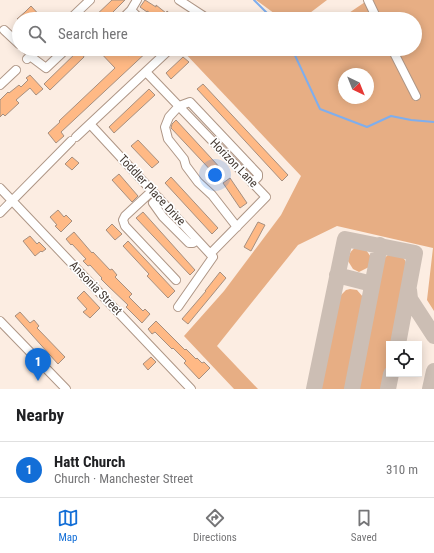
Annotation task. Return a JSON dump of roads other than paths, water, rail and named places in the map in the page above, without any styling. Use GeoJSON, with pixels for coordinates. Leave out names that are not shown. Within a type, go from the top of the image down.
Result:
{"type":"FeatureCollection","features":[{"type":"Feature","properties":{"kind":"street"},"geometry":{"type":"LineString","coordinates":[[77,12],[90,0]]}},
{"type":"Feature","properties":{"kind":"street"},"geometry":{"type":"LineString","coordinates":[[131,10],[137,0]]}},
{"type":"Feature","properties":{"kind":"street"},"geometry":{"type":"LineString","coordinates":[[178,0],[195,12]]}},
{"type":"Feature","properties":{"kind":"street"},"geometry":{"type":"LineString","coordinates":[[368,0],[374,12]]}},
{"type":"Feature","properties":{"kind":"street"},"geometry":{"type":"LineString","coordinates":[[4,30],[12,37]]}},
{"type":"Feature","properties":{"kind":"street"},"geometry":{"type":"LineString","coordinates":[[33,56],[46,68],[59,56]]}},
{"type":"Feature","properties":{"kind":"street"},"geometry":{"type":"LineString","coordinates":[[0,213],[74,139],[163,56]]}},
{"type":"Feature","properties":{"kind":"street"},"geometry":{"type":"LineString","coordinates":[[396,56],[416,96]]}},
{"type":"Feature","properties":{"kind":"street"},"geometry":{"type":"LineString","coordinates":[[0,84],[16,70]]}},
{"type":"Feature","properties":{"kind":"street","name":"Horizon Lane"},"geometry":{"type":"LineString","coordinates":[[146,72],[266,197],[212,255],[178,307]]}},
{"type":"Feature","properties":{"kind":"street"},"geometry":{"type":"LineString","coordinates":[[180,106],[169,117],[165,128],[168,139],[184,159],[186,166],[198,182],[212,195],[237,227]]}},
{"type":"Feature","properties":{"kind":"street","name":"Toddler Place Drive"},"geometry":{"type":"LineString","coordinates":[[90,124],[212,255]]}},
{"type":"Feature","properties":{"kind":"street","name":"Ansonia Street"},"geometry":{"type":"LineString","coordinates":[[0,188],[191,389]]}},
{"type":"Feature","properties":{"kind":"street"},"geometry":{"type":"LineString","coordinates":[[152,191],[125,216],[123,220],[125,226],[176,280]]}},
{"type":"Feature","properties":{"kind":"street"},"geometry":{"type":"LineString","coordinates":[[0,321],[66,389]]}},
{"type":"Feature","properties":{"kind":"waterway"},"geometry":{"type":"LineString","coordinates":[[254,0],[266,12]]}},
{"type":"Feature","properties":{"kind":"waterway"},"geometry":{"type":"LineString","coordinates":[[295,56],[320,109],[367,127],[391,116],[434,122]]}},
{"type":"Feature","properties":{"kind":"place","name":"Hatt Church"},"geometry":{"type":"Point","coordinates":[38,381]}}]}
